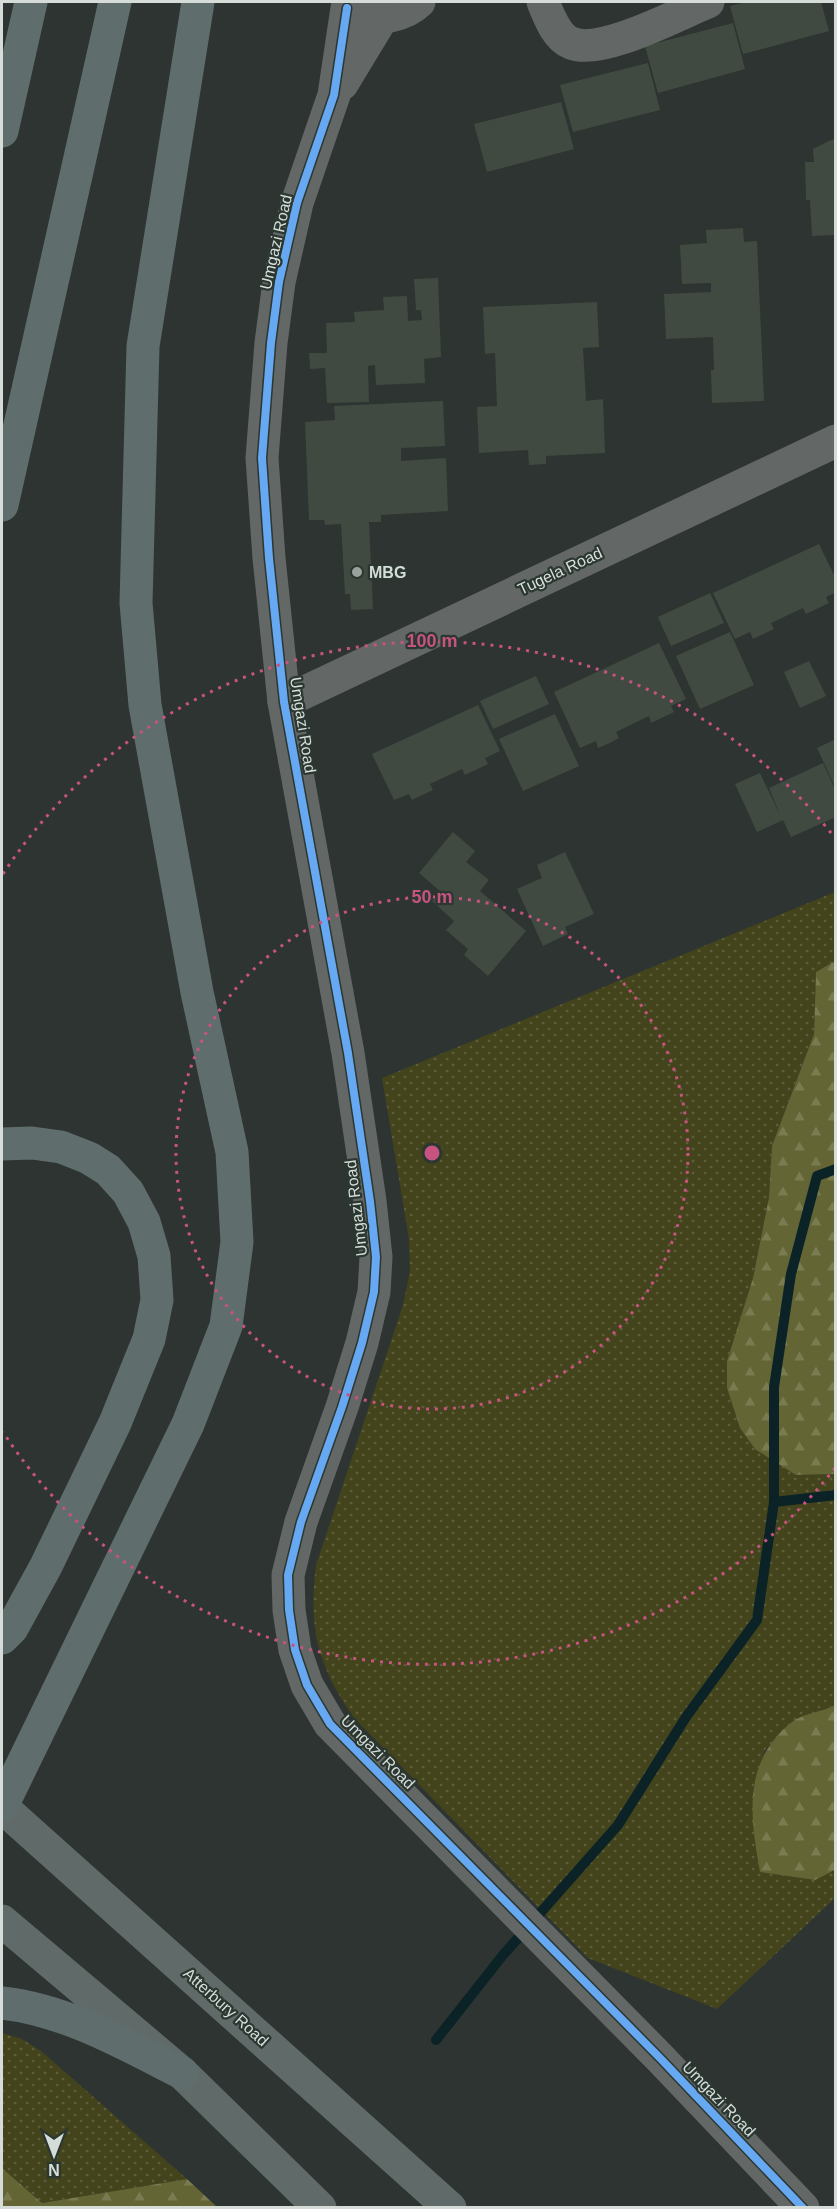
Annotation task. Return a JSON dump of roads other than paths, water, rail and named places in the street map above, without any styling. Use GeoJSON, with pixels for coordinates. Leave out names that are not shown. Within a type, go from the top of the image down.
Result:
{"type":"FeatureCollection","features":[{"type":"Feature","properties":{"kind":"highway"},"geometry":{"type":"LineString","coordinates":[[2,131],[31,2]]}},
{"type":"Feature","properties":{"kind":"highway"},"geometry":{"type":"LineString","coordinates":[[2,505],[115,2]]}},
{"type":"Feature","properties":{"kind":"highway"},"geometry":{"type":"LineString","coordinates":[[2,1807],[189,1424],[226,1326],[237,1242],[232,1152],[197,992],[145,705],[136,603],[143,346],[198,2]]}},
{"type":"Feature","properties":{"kind":"highway"},"geometry":{"type":"LineString","coordinates":[[2,1144],[32,1143],[61,1148],[89,1158],[108,1170],[128,1192],[144,1222],[154,1256],[157,1300],[149,1339],[115,1422],[46,1566],[12,1628],[2,1638]]}},
{"type":"Feature","properties":{"kind":"highway"},"geometry":{"type":"LineString","coordinates":[[2,2003],[37,2011],[94,2029],[182,2073]]}},
{"type":"Feature","properties":{"kind":"main road","name":"Atterbury Road"},"geometry":{"type":"LineString","coordinates":[[2,1807],[450,2208]]}},
{"type":"Feature","properties":{"kind":"main road"},"geometry":{"type":"LineString","coordinates":[[2,1921],[182,2073],[320,2208]]}},
{"type":"Feature","properties":{"kind":"street"},"geometry":{"type":"LineString","coordinates":[[343,5],[364,15],[382,18],[400,14],[419,2]]}},
{"type":"Feature","properties":{"kind":"street"},"geometry":{"type":"LineString","coordinates":[[543,2],[561,35],[570,43],[583,46],[622,39],[708,2]]}},
{"type":"Feature","properties":{"kind":"street","name":"Umgazi Road"},"geometry":{"type":"LineString","coordinates":[[334,95],[343,5]]}},
{"type":"Feature","properties":{"kind":"street","name":"Umgazi Road"},"geometry":{"type":"LineString","coordinates":[[382,18],[334,95],[297,203],[279,282],[271,343],[262,458],[269,558],[285,702],[348,1053],[376,1257],[374,1292],[362,1342],[342,1407],[301,1522],[288,1575],[289,1610],[295,1650],[307,1685],[330,1724],[660,2058],[803,2208]]}},
{"type":"Feature","properties":{"kind":"street","name":"Tugela Road"},"geometry":{"type":"LineString","coordinates":[[285,702],[836,441]]}},
{"type":"Feature","properties":{"kind":"waterway"},"geometry":{"type":"LineString","coordinates":[[774,1502],[774,1387],[791,1274],[817,1176],[836,1169]]}},
{"type":"Feature","properties":{"kind":"waterway"},"geometry":{"type":"LineString","coordinates":[[436,2040],[503,1955],[618,1825],[686,1717],[757,1620],[774,1502],[836,1495]]}},
{"type":"Feature","properties":{"kind":"place","name":"MBG"},"geometry":{"type":"Point","coordinates":[357,572]}}]}
